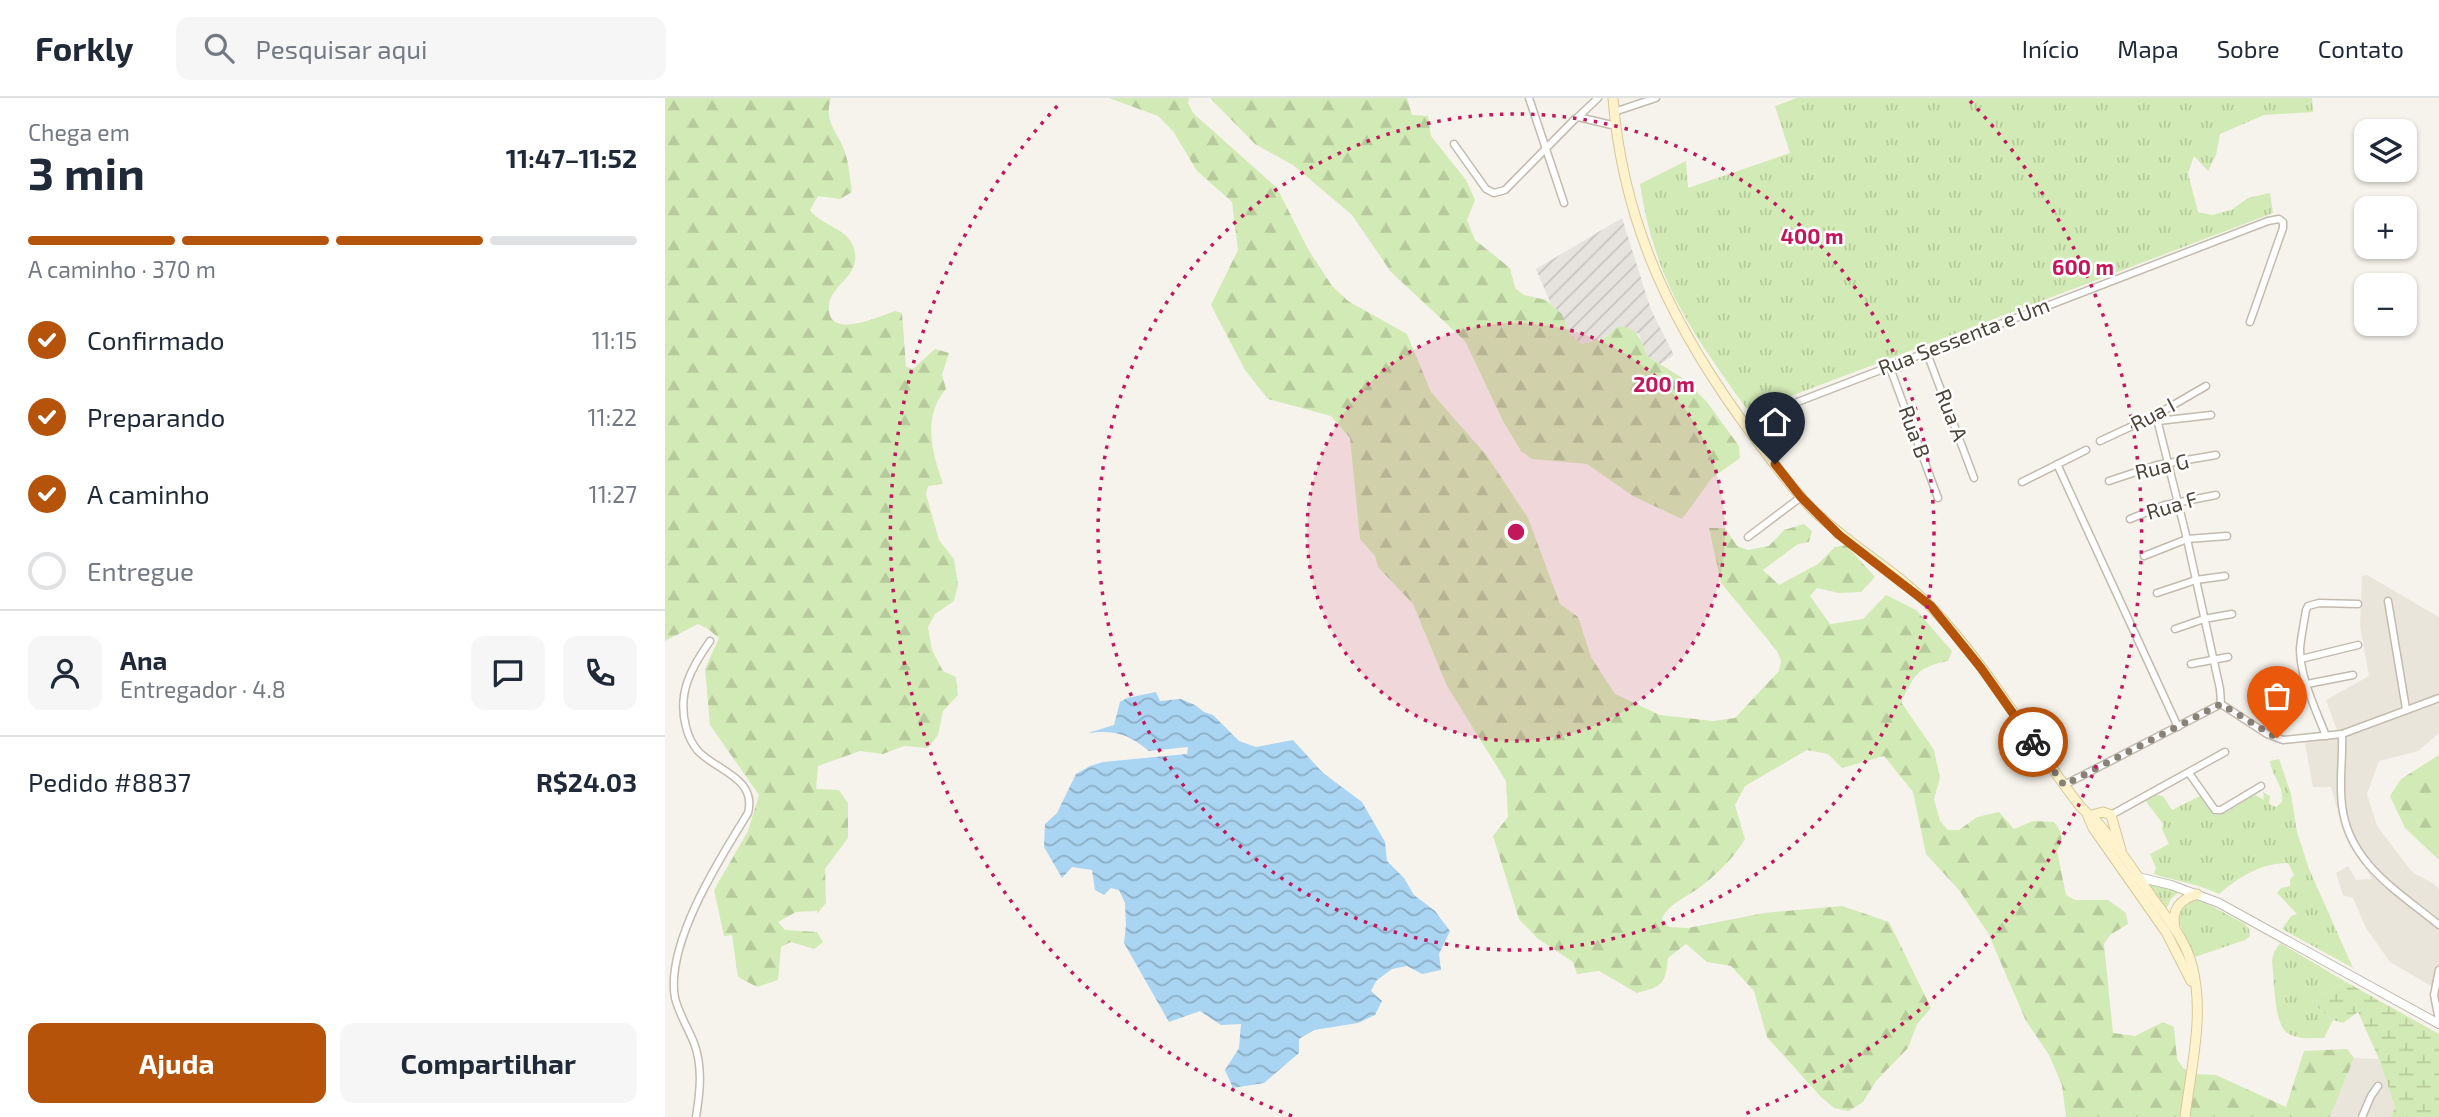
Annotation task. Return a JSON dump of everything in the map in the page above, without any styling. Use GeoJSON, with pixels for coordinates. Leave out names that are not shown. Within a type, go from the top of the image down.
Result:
{"type":"FeatureCollection","features":[{"type":"Feature","properties":{"kind":"main road"},"geometry":{"type":"LineString","coordinates":[[1613,98],[1627,187],[1651,265],[1681,327],[1744,423],[1801,497],[1839,535],[1931,606],[1981,668],[2064,785],[2088,816],[2098,824],[2175,929],[2189,957],[2195,993],[2196,1036],[2185,1117]]}},
{"type":"Feature","properties":{"kind":"main road"},"geometry":{"type":"LineString","coordinates":[[2088,816],[2103,812],[2111,815],[2124,858]]}},
{"type":"Feature","properties":{"kind":"main road"},"geometry":{"type":"LineString","coordinates":[[2088,816],[2093,828],[2172,941],[2195,993]]}},
{"type":"Feature","properties":{"kind":"main road"},"geometry":{"type":"LineString","coordinates":[[2175,929],[2173,920],[2176,908],[2183,900],[2197,894]]}},
{"type":"Feature","properties":{"kind":"street"},"geometry":{"type":"LineString","coordinates":[[1529,98],[1564,203]]}},
{"type":"Feature","properties":{"kind":"street"},"geometry":{"type":"LineString","coordinates":[[1598,98],[1578,117],[1616,126]]}},
{"type":"Feature","properties":{"kind":"street"},"geometry":{"type":"LineString","coordinates":[[1614,112],[1656,98]]}},
{"type":"Feature","properties":{"kind":"street"},"geometry":{"type":"LineString","coordinates":[[1454,144],[1486,189],[1494,193],[1505,190],[1575,119]]}},
{"type":"Feature","properties":{"kind":"street","name":"Rua Sessenta e Um"},"geometry":{"type":"LineString","coordinates":[[1744,423],[2169,258],[2279,219],[2283,222],[2283,228],[2251,322]]}},
{"type":"Feature","properties":{"kind":"street","name":"Rua A"},"geometry":{"type":"LineString","coordinates":[[1927,353],[1975,478]]}},
{"type":"Feature","properties":{"kind":"street","name":"Rua B"},"geometry":{"type":"LineString","coordinates":[[1889,365],[1938,498]]}},
{"type":"Feature","properties":{"kind":"street","name":"Rua I"},"geometry":{"type":"LineString","coordinates":[[2100,442],[2157,418],[2206,386]]}},
{"type":"Feature","properties":{"kind":"street","name":"Rua G"},"geometry":{"type":"LineString","coordinates":[[2157,418],[2211,415]]}},
{"type":"Feature","properties":{"kind":"street"},"geometry":{"type":"LineString","coordinates":[[2157,418],[2187,539],[2221,704]]}},
{"type":"Feature","properties":{"kind":"street"},"geometry":{"type":"LineString","coordinates":[[2022,481],[2086,450]]}},
{"type":"Feature","properties":{"kind":"street","name":"Rua G"},"geometry":{"type":"LineString","coordinates":[[2109,481],[2169,463],[2215,456]]}},
{"type":"Feature","properties":{"kind":"street"},"geometry":{"type":"LineString","coordinates":[[2057,464],[2178,727]]}},
{"type":"Feature","properties":{"kind":"street","name":"Rua F"},"geometry":{"type":"LineString","coordinates":[[2130,519],[2178,502],[2216,495]]}},
{"type":"Feature","properties":{"kind":"street"},"geometry":{"type":"LineString","coordinates":[[1748,537],[1801,497]]}},
{"type":"Feature","properties":{"kind":"street"},"geometry":{"type":"LineString","coordinates":[[2144,555],[2187,539],[2227,536]]}},
{"type":"Feature","properties":{"kind":"street"},"geometry":{"type":"LineString","coordinates":[[2157,593],[2196,580],[2225,576]]}},
{"type":"Feature","properties":{"kind":"street"},"geometry":{"type":"LineString","coordinates":[[2388,601],[2406,709]]}},
{"type":"Feature","properties":{"kind":"street"},"geometry":{"type":"LineString","coordinates":[[2326,736],[2301,659],[2308,606],[2319,603],[2358,604]]}},
{"type":"Feature","properties":{"kind":"street"},"geometry":{"type":"LineString","coordinates":[[2175,629],[2204,619],[2232,614]]}},
{"type":"Feature","properties":{"kind":"street"},"geometry":{"type":"LineString","coordinates":[[695,1117],[700,1065],[695,1045],[675,998],[672,969],[674,956],[698,897],[750,806],[746,787],[739,779],[695,748],[685,725],[683,696],[687,680],[710,641]]}},
{"type":"Feature","properties":{"kind":"street"},"geometry":{"type":"LineString","coordinates":[[2301,659],[2358,645]]}},
{"type":"Feature","properties":{"kind":"street"},"geometry":{"type":"LineString","coordinates":[[2191,664],[2228,657]]}},
{"type":"Feature","properties":{"kind":"street"},"geometry":{"type":"LineString","coordinates":[[2307,684],[2353,675]]}},
{"type":"Feature","properties":{"kind":"street"},"geometry":{"type":"LineString","coordinates":[[2221,704],[2267,734],[2283,740],[2342,734],[2439,698]]}},
{"type":"Feature","properties":{"kind":"street"},"geometry":{"type":"LineString","coordinates":[[2064,785],[2221,704]]}},
{"type":"Feature","properties":{"kind":"street"},"geometry":{"type":"LineString","coordinates":[[2342,734],[2342,807],[2361,856],[2383,881],[2439,925]]}},
{"type":"Feature","properties":{"kind":"street"},"geometry":{"type":"LineString","coordinates":[[2111,815],[2225,752]]}},
{"type":"Feature","properties":{"kind":"street"},"geometry":{"type":"LineString","coordinates":[[2189,773],[2215,810],[2221,810],[2261,786]]}},
{"type":"Feature","properties":{"kind":"street"},"geometry":{"type":"LineString","coordinates":[[2121,868],[2138,877],[2197,894],[2266,926],[2439,1022]]}},
{"type":"Feature","properties":{"kind":"street"},"geometry":{"type":"LineString","coordinates":[[2439,970],[2434,995],[2439,1022]]}},
{"type":"Feature","properties":{"kind":"street"},"geometry":{"type":"LineString","coordinates":[[2362,1117],[2378,1086]]}},
{"type":"Feature","properties":{"kind":"shaded area"},"geometry":{"type":"Polygon","coordinates":[[[1622,218],[1651,310],[1674,355],[1660,364],[1647,356],[1639,334],[1619,326],[1603,339],[1581,344],[1570,334],[1562,314],[1551,304],[1536,269],[1622,218]]]}},
{"type":"Feature","properties":{"kind":"shaded area"},"geometry":{"type":"Polygon","coordinates":[[[2367,575],[2439,617],[2439,733],[2418,751],[2379,761],[2367,794],[2377,826],[2412,872],[2439,889],[2439,1004],[2431,986],[2390,962],[2366,928],[2353,898],[2343,895],[2336,873],[2348,866],[2356,880],[2372,879],[2341,823],[2331,787],[2313,787],[2305,743],[2337,730],[2326,700],[2369,676],[2360,626],[2362,576],[2367,575]]]}},
{"type":"Feature","properties":{"kind":"shaded area"},"geometry":{"type":"Polygon","coordinates":[[[2354,1058],[2379,1059],[2395,1107],[2391,1117],[2330,1117],[2354,1058]]]}},
{"type":"Feature","properties":{"kind":"green space"},"geometry":{"type":"Polygon","coordinates":[[[665,98],[831,98],[830,121],[845,152],[852,192],[840,199],[818,196],[810,210],[843,233],[853,245],[855,253],[850,273],[830,300],[832,319],[847,324],[868,321],[895,311],[902,313],[906,367],[913,369],[935,349],[949,353],[942,375],[946,389],[934,411],[931,435],[943,484],[928,486],[926,494],[939,540],[954,559],[958,585],[954,601],[935,614],[928,627],[932,650],[943,671],[956,677],[958,695],[943,711],[938,735],[928,748],[904,746],[883,754],[860,751],[818,766],[816,789],[839,790],[848,803],[848,838],[825,869],[826,903],[817,914],[817,911],[796,912],[778,922],[785,930],[817,932],[823,942],[814,949],[791,942],[781,947],[778,980],[757,987],[738,977],[732,935],[724,936],[714,890],[748,831],[759,795],[710,725],[705,669],[719,638],[698,624],[665,641],[665,98]]]}},
{"type":"Feature","properties":{"kind":"green space"},"geometry":{"type":"Polygon","coordinates":[[[1109,98],[1189,98],[1188,103],[1193,113],[1277,188],[1308,249],[1332,286],[1348,301],[1407,334],[1431,392],[1487,456],[1528,518],[1560,604],[1578,617],[1591,657],[1615,694],[1660,715],[1713,721],[1735,718],[1779,671],[1781,661],[1777,651],[1721,583],[1709,528],[1725,528],[1737,546],[1748,550],[1769,546],[1784,530],[1804,524],[1812,531],[1809,542],[1798,544],[1763,570],[1779,585],[1818,564],[1835,547],[1846,545],[1875,577],[1861,592],[1839,593],[1817,588],[1810,596],[1830,624],[1863,619],[1886,595],[1916,610],[1952,651],[1948,661],[1929,666],[1918,674],[1901,702],[1934,750],[1940,778],[1934,799],[1940,821],[1948,830],[1959,830],[1977,817],[1999,812],[2014,829],[2033,821],[2054,822],[2061,836],[2057,851],[2066,895],[2075,900],[2108,900],[2126,913],[2128,924],[2110,935],[2104,944],[2113,1033],[2135,1036],[2163,1022],[2174,1027],[2177,1059],[2183,1068],[2194,1074],[2216,1075],[2286,1107],[2304,1051],[2347,1049],[2354,1058],[2330,1117],[2066,1117],[2062,1085],[2049,1055],[2026,1021],[1988,933],[1959,890],[1926,854],[1913,792],[1884,756],[1842,768],[1828,754],[1807,750],[1745,786],[1735,805],[1745,839],[1741,846],[1718,872],[1673,905],[1662,919],[1669,927],[1688,928],[1764,913],[1842,906],[1889,922],[1931,1008],[1917,1024],[1908,1048],[1876,1081],[1863,1102],[1849,1111],[1834,1108],[1821,1097],[1767,1037],[1754,991],[1731,966],[1707,962],[1686,944],[1668,958],[1666,974],[1661,983],[1637,993],[1599,971],[1577,974],[1573,962],[1537,938],[1519,919],[1493,836],[1508,817],[1506,781],[1447,686],[1413,604],[1378,567],[1375,556],[1360,539],[1350,438],[1331,416],[1268,399],[1245,370],[1211,305],[1238,250],[1232,202],[1197,171],[1173,131],[1158,116],[1109,98]]]}},
{"type":"Feature","properties":{"kind":"green space"},"geometry":{"type":"Polygon","coordinates":[[[1210,98],[1407,98],[1412,115],[1428,116],[1431,136],[1466,180],[1475,200],[1467,220],[1475,240],[1510,268],[1515,288],[1524,295],[1546,300],[1562,314],[1570,334],[1581,344],[1603,339],[1619,326],[1635,332],[1647,356],[1684,379],[1707,402],[1739,446],[1740,458],[1712,478],[1682,519],[1633,496],[1587,464],[1532,459],[1521,451],[1503,421],[1465,341],[1391,272],[1352,215],[1293,165],[1255,144],[1210,98]]]}},
{"type":"Feature","properties":{"kind":"green space"},"geometry":{"type":"Polygon","coordinates":[[[1797,98],[2312,98],[2313,112],[2264,115],[2220,134],[2216,155],[2208,171],[2194,156],[2188,173],[2198,212],[2212,215],[2231,210],[2248,198],[2270,193],[2273,213],[1749,412],[1694,332],[1666,279],[1655,250],[1640,184],[1686,161],[1688,188],[1790,153],[1775,106],[1797,98]]]}},
{"type":"Feature","properties":{"kind":"green space"},"geometry":{"type":"Polygon","coordinates":[[[2439,755],[2439,860],[2405,828],[2390,796],[2401,779],[2439,755]]]}},
{"type":"Feature","properties":{"kind":"green space"},"geometry":{"type":"Polygon","coordinates":[[[2279,759],[2291,794],[2297,832],[2309,869],[2353,968],[2282,929],[2291,916],[2297,914],[2277,893],[2281,888],[2290,886],[2290,879],[2294,875],[2288,863],[2269,865],[2251,872],[2219,894],[2154,874],[2156,868],[2150,854],[2169,844],[2162,829],[2163,824],[2145,800],[2157,795],[2163,796],[2172,810],[2200,796],[2214,815],[2225,813],[2255,795],[2264,800],[2263,792],[2270,796],[2269,804],[2276,807],[2282,802],[2282,796],[2270,761],[2279,759]]]}},
{"type":"Feature","properties":{"kind":"green space"},"geometry":{"type":"Polygon","coordinates":[[[2144,881],[2180,891],[2171,899],[2165,912],[2144,881]]]}},
{"type":"Feature","properties":{"kind":"green space"},"geometry":{"type":"Polygon","coordinates":[[[2198,899],[2245,924],[2250,936],[2195,957],[2177,917],[2178,909],[2188,900],[2198,899]]]}},
{"type":"Feature","properties":{"kind":"green space"},"geometry":{"type":"Polygon","coordinates":[[[2280,943],[2346,982],[2317,997],[2316,1006],[2333,1020],[2324,1038],[2294,1036],[2282,1027],[2277,1009],[2272,961],[2280,943]]]}},
{"type":"Feature","properties":{"kind":"green space"},"geometry":{"type":"Polygon","coordinates":[[[2346,982],[2439,1034],[2439,1117],[2391,1117],[2395,1107],[2379,1059],[2358,1012],[2343,1023],[2333,1020],[2316,1006],[2317,997],[2346,982]]]}},
{"type":"Feature","properties":{"kind":"water"},"geometry":{"type":"Polygon","coordinates":[[[1156,692],[1160,701],[1181,699],[1195,705],[1213,715],[1239,741],[1256,747],[1293,740],[1323,773],[1362,802],[1385,842],[1387,861],[1404,878],[1414,895],[1435,911],[1450,931],[1439,954],[1441,970],[1422,974],[1407,966],[1392,969],[1376,981],[1371,991],[1382,1001],[1375,1015],[1358,1023],[1314,1030],[1299,1039],[1299,1053],[1264,1083],[1233,1088],[1225,1070],[1239,1048],[1241,1024],[1221,1025],[1200,1011],[1169,1022],[1124,943],[1125,903],[1119,890],[1111,888],[1104,895],[1095,890],[1092,870],[1072,867],[1062,878],[1044,847],[1045,824],[1057,813],[1076,774],[1103,762],[1187,754],[1188,747],[1149,751],[1121,734],[1088,733],[1114,725],[1120,702],[1156,692]]]}},
{"type":"Feature","properties":{"kind":"way so far"},"geometry":{"type":"LineString","coordinates":[[2033,742],[2064,785],[2221,704],[2277,738]]}},
{"type":"Feature","properties":{"kind":"route"},"geometry":{"type":"LineString","coordinates":[[1775,464],[1801,497],[1839,535],[1931,606],[1981,668],[2033,742]]}}]}
